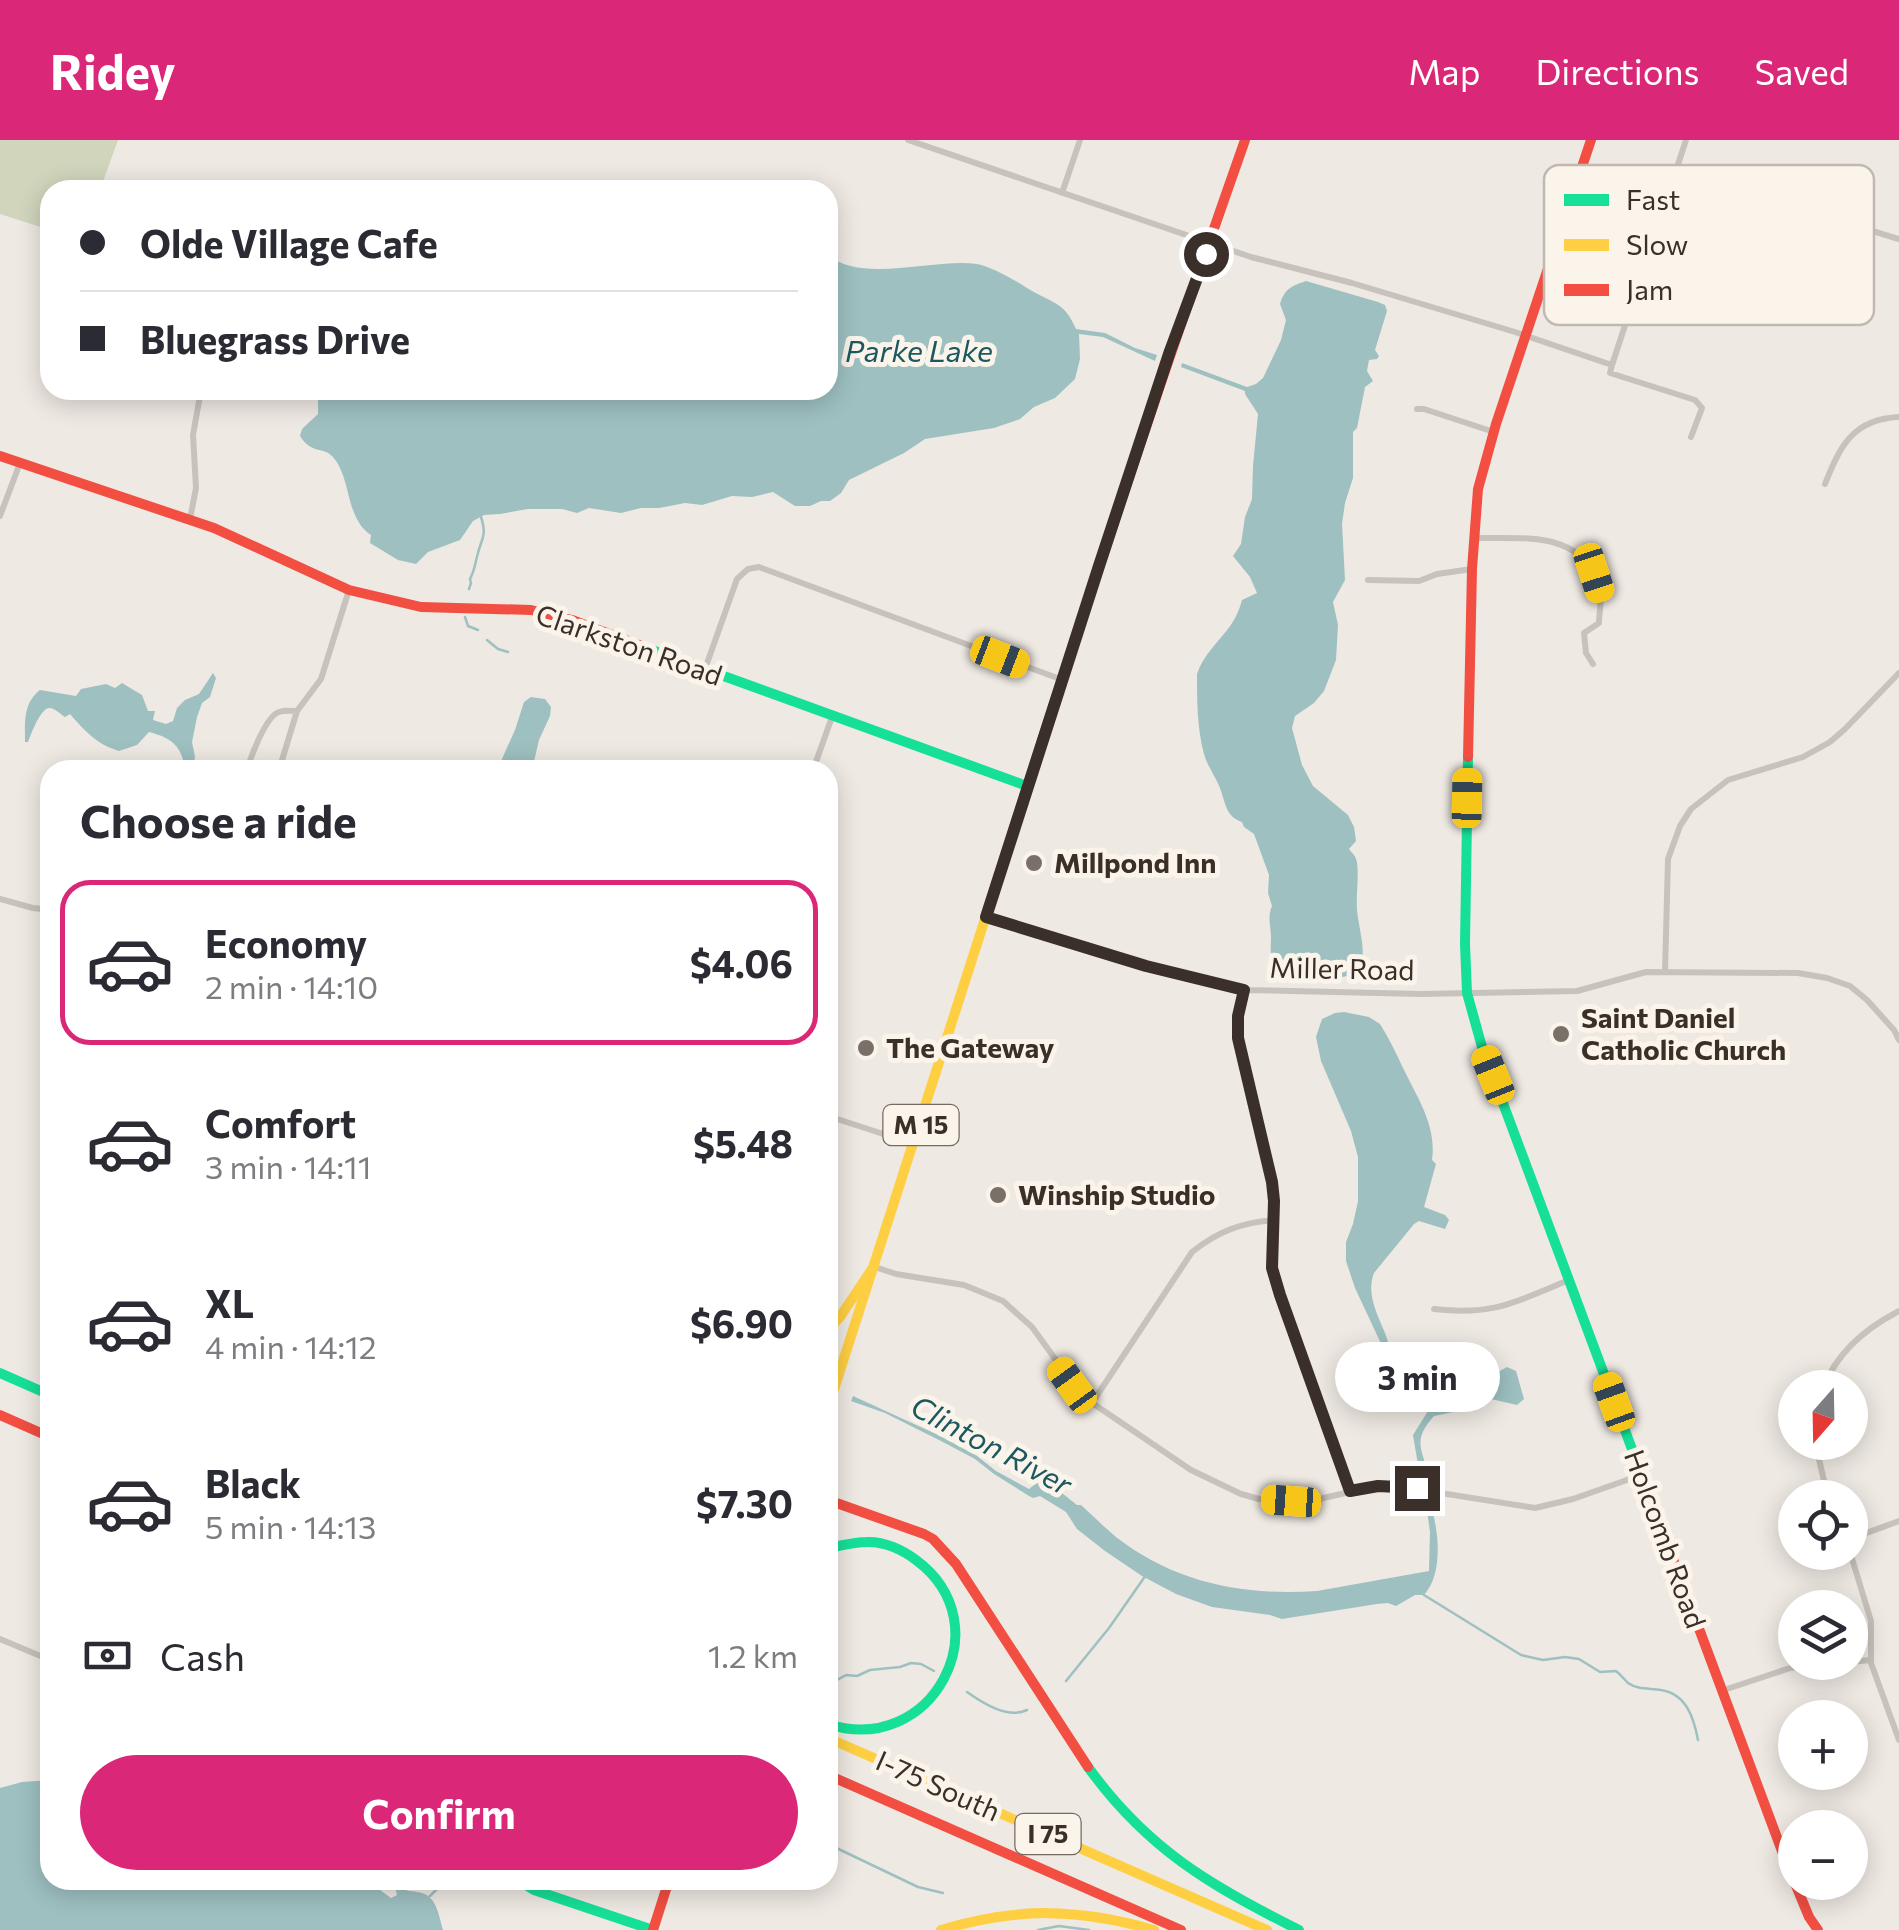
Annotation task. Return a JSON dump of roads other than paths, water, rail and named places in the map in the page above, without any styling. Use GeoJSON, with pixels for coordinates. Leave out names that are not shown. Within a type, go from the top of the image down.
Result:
{"type":"FeatureCollection","features":[{"type":"Feature","properties":{"kind":"main road","name":"M 15"},"geometry":{"type":"LineString","coordinates":[[838,1377],[1061,679],[1245,140]]}},
{"type":"Feature","properties":{"kind":"main road","name":"Holcomb Road"},"geometry":{"type":"LineString","coordinates":[[1584,165],[1592,140]]}},
{"type":"Feature","properties":{"kind":"main road","name":"Holcomb Road"},"geometry":{"type":"LineString","coordinates":[[1544,285],[1478,489],[1472,569],[1467,992],[1482,1047],[1721,1691],[1784,1859],[1818,1930]]}},
{"type":"Feature","properties":{"kind":"main road","name":"Clarkston Road"},"geometry":{"type":"LineString","coordinates":[[0,456],[240,538],[349,590],[421,607],[500,608],[572,620],[1027,786]]}},
{"type":"Feature","properties":{"kind":"main road"},"geometry":{"type":"LineString","coordinates":[[838,1319],[874,1266]]}},
{"type":"Feature","properties":{"kind":"main road"},"geometry":{"type":"LineString","coordinates":[[0,1373],[40,1391]]}},
{"type":"Feature","properties":{"kind":"main road"},"geometry":{"type":"LineString","coordinates":[[0,1415],[40,1433]]}},
{"type":"Feature","properties":{"kind":"main road"},"geometry":{"type":"LineString","coordinates":[[838,1503],[933,1539],[956,1564],[1062,1730],[1120,1808],[1213,1885],[1298,1930]]}},
{"type":"Feature","properties":{"kind":"main road"},"geometry":{"type":"LineString","coordinates":[[838,1544],[876,1541],[894,1545],[923,1562],[951,1604],[958,1635],[949,1676],[921,1712],[882,1728],[838,1729]]}},
{"type":"Feature","properties":{"kind":"main road","name":"I-75 South"},"geometry":{"type":"LineString","coordinates":[[838,1742],[1268,1930]]}},
{"type":"Feature","properties":{"kind":"main road","name":"I 75"},"geometry":{"type":"LineString","coordinates":[[838,1778],[1181,1930]]}},
{"type":"Feature","properties":{"kind":"main road"},"geometry":{"type":"LineString","coordinates":[[534,1890],[653,1930],[666,1890]]}},
{"type":"Feature","properties":{"kind":"main road"},"geometry":{"type":"LineString","coordinates":[[940,1930],[986,1917],[1038,1912],[1103,1916],[1154,1930]]}},
{"type":"Feature","properties":{"kind":"street"},"geometry":{"type":"LineString","coordinates":[[908,140],[1210,243],[1527,336],[1612,365]]}},
{"type":"Feature","properties":{"kind":"street"},"geometry":{"type":"LineString","coordinates":[[1062,192],[1080,140]]}},
{"type":"Feature","properties":{"kind":"street"},"geometry":{"type":"LineString","coordinates":[[1677,165],[1686,140]]}},
{"type":"Feature","properties":{"kind":"street"},"geometry":{"type":"LineString","coordinates":[[1874,232],[1899,239]]}},
{"type":"Feature","properties":{"kind":"street"},"geometry":{"type":"LineString","coordinates":[[1626,325],[1610,373],[1695,400],[1702,408],[1691,437]]}},
{"type":"Feature","properties":{"kind":"street"},"geometry":{"type":"LineString","coordinates":[[190,519],[196,488],[194,435],[199,400]]}},
{"type":"Feature","properties":{"kind":"street"},"geometry":{"type":"LineString","coordinates":[[1417,410],[1424,408],[1494,432]]}},
{"type":"Feature","properties":{"kind":"street"},"geometry":{"type":"LineString","coordinates":[[1824,484],[1838,450],[1853,434],[1874,422],[1899,417]]}},
{"type":"Feature","properties":{"kind":"street"},"geometry":{"type":"LineString","coordinates":[[0,516],[20,463]]}},
{"type":"Feature","properties":{"kind":"street"},"geometry":{"type":"LineString","coordinates":[[1473,538],[1559,542],[1572,548],[1594,573],[1600,594],[1599,623],[1584,633],[1586,653],[1593,664]]}},
{"type":"Feature","properties":{"kind":"street"},"geometry":{"type":"LineString","coordinates":[[705,669],[737,579],[748,568],[758,567],[1061,679]]}},
{"type":"Feature","properties":{"kind":"street"},"geometry":{"type":"LineString","coordinates":[[1368,580],[1419,581],[1472,569]]}},
{"type":"Feature","properties":{"kind":"street"},"geometry":{"type":"LineString","coordinates":[[282,760],[296,711],[321,679],[349,590]]}},
{"type":"Feature","properties":{"kind":"street"},"geometry":{"type":"LineString","coordinates":[[1665,972],[1668,859],[1691,808],[1728,780],[1803,757],[1830,742],[1899,673]]}},
{"type":"Feature","properties":{"kind":"street"},"geometry":{"type":"LineString","coordinates":[[250,760],[270,718],[278,712],[296,711]]}},
{"type":"Feature","properties":{"kind":"street"},"geometry":{"type":"LineString","coordinates":[[817,760],[832,717]]}},
{"type":"Feature","properties":{"kind":"street"},"geometry":{"type":"LineString","coordinates":[[0,899],[40,909]]}},
{"type":"Feature","properties":{"kind":"street","name":"Miller Road"},"geometry":{"type":"LineString","coordinates":[[986,917],[1162,971],[1244,990],[1365,994],[1577,990],[1631,975],[1665,972],[1798,973],[1850,986],[1898,1035]]}},
{"type":"Feature","properties":{"kind":"street"},"geometry":{"type":"LineString","coordinates":[[1244,990],[1238,1038],[1272,1182],[1272,1268],[1350,1491]]}},
{"type":"Feature","properties":{"kind":"street"},"geometry":{"type":"LineString","coordinates":[[838,1119],[914,1144]]}},
{"type":"Feature","properties":{"kind":"street"},"geometry":{"type":"LineString","coordinates":[[1092,1403],[1192,1252],[1231,1228],[1274,1220]]}},
{"type":"Feature","properties":{"kind":"street"},"geometry":{"type":"LineString","coordinates":[[874,1266],[896,1274],[964,1285],[1003,1301],[1032,1328],[1072,1385],[1092,1403],[1191,1470],[1259,1499],[1319,1499],[1396,1486],[1535,1508],[1641,1475]]}},
{"type":"Feature","properties":{"kind":"street"},"geometry":{"type":"LineString","coordinates":[[1434,1309],[1474,1312],[1502,1308],[1568,1280]]}},
{"type":"Feature","properties":{"kind":"street"},"geometry":{"type":"LineString","coordinates":[[1832,1370],[1858,1337],[1899,1311]]}},
{"type":"Feature","properties":{"kind":"street"},"geometry":{"type":"LineString","coordinates":[[1868,1533],[1899,1522]]}},
{"type":"Feature","properties":{"kind":"street"},"geometry":{"type":"LineString","coordinates":[[1855,1570],[1871,1621],[1870,1660],[1899,1740]]}},
{"type":"Feature","properties":{"kind":"street"},"geometry":{"type":"LineString","coordinates":[[0,1639],[40,1656]]}},
{"type":"Feature","properties":{"kind":"street"},"geometry":{"type":"LineString","coordinates":[[1721,1691],[1778,1672]]}},
{"type":"Feature","properties":{"kind":"water","name":"Parke Lake"},"geometry":{"type":"Polygon","coordinates":[[[838,261],[879,269],[977,264],[1058,305],[1076,329],[1105,333],[1157,355],[1155,361],[1103,337],[1079,334],[1080,359],[1075,379],[1055,398],[1034,407],[1020,419],[994,428],[925,439],[849,480],[830,501],[795,506],[773,492],[732,496],[702,505],[685,503],[621,513],[589,508],[577,513],[528,509],[484,515],[473,521],[460,540],[428,552],[416,564],[398,560],[370,543],[371,535],[357,519],[339,466],[333,457],[309,446],[300,436],[318,414],[318,400],[838,400],[838,261]]]}},
{"type":"Feature","properties":{"kind":"water"},"geometry":{"type":"Polygon","coordinates":[[[1306,281],[1378,302],[1387,311],[1375,350],[1379,356],[1369,360],[1367,371],[1373,381],[1365,387],[1353,432],[1353,478],[1342,524],[1345,580],[1333,602],[1338,625],[1336,660],[1324,691],[1295,716],[1292,728],[1302,765],[1313,786],[1348,815],[1356,841],[1349,849],[1357,862],[1362,964],[1360,972],[1327,979],[1292,974],[1273,959],[1269,875],[1254,834],[1228,810],[1204,754],[1197,674],[1207,654],[1233,622],[1242,600],[1257,593],[1233,556],[1241,544],[1252,499],[1258,414],[1245,391],[1181,367],[1182,363],[1247,387],[1256,384],[1263,378],[1281,340],[1286,320],[1280,304],[1284,294],[1306,281]]]}},
{"type":"Feature","properties":{"kind":"water"},"geometry":{"type":"Polygon","coordinates":[[[213,673],[216,678],[210,697],[202,703],[197,717],[192,742],[195,760],[182,760],[174,744],[149,732],[137,745],[119,751],[97,741],[70,714],[65,717],[50,708],[40,716],[25,742],[28,707],[40,690],[76,696],[81,689],[106,684],[115,688],[122,683],[142,695],[148,711],[155,711],[153,720],[166,724],[173,721],[185,700],[199,694],[213,673]]]}},
{"type":"Feature","properties":{"kind":"water"},"geometry":{"type":"Polygon","coordinates":[[[531,697],[545,699],[551,707],[534,760],[502,760],[515,730],[524,702],[531,697]]]}},
{"type":"Feature","properties":{"kind":"water"},"geometry":{"type":"Polygon","coordinates":[[[1344,1012],[1369,1017],[1380,1024],[1392,1046],[1425,1112],[1432,1135],[1432,1160],[1436,1164],[1424,1207],[1449,1220],[1445,1229],[1419,1221],[1414,1224],[1374,1273],[1374,1303],[1396,1364],[1414,1388],[1447,1396],[1465,1391],[1507,1367],[1516,1371],[1524,1399],[1517,1405],[1491,1399],[1468,1409],[1434,1416],[1420,1442],[1427,1483],[1418,1465],[1413,1435],[1428,1411],[1406,1397],[1346,1261],[1346,1242],[1358,1201],[1358,1157],[1321,1061],[1316,1037],[1322,1019],[1344,1012]]]}},
{"type":"Feature","properties":{"kind":"water"},"geometry":{"type":"Polygon","coordinates":[[[853,1396],[936,1434],[1029,1489],[1043,1478],[1139,1553],[1186,1576],[1237,1588],[1290,1592],[1317,1591],[1429,1571],[1429,1501],[1437,1536],[1435,1575],[1424,1595],[1415,1595],[1396,1606],[1377,1604],[1282,1619],[1212,1607],[1142,1576],[1077,1529],[1066,1512],[1040,1496],[1029,1496],[941,1441],[851,1401],[853,1396]]]}},
{"type":"Feature","properties":{"kind":"water"},"geometry":{"type":"Polygon","coordinates":[[[40,1781],[40,1890],[380,1890],[391,1898],[397,1895],[396,1890],[405,1890],[431,1899],[443,1930],[0,1930],[0,1788],[40,1781]]]}},
{"type":"Feature","properties":{"kind":"waterway"},"geometry":{"type":"LineString","coordinates":[[469,589],[483,536],[481,517]]}},
{"type":"Feature","properties":{"kind":"waterway"},"geometry":{"type":"LineString","coordinates":[[465,617],[468,626],[478,630]]}},
{"type":"Feature","properties":{"kind":"waterway"},"geometry":{"type":"LineString","coordinates":[[487,640],[508,652]]}},
{"type":"Feature","properties":{"kind":"waterway"},"geometry":{"type":"LineString","coordinates":[[1066,1681],[1146,1575]]}},
{"type":"Feature","properties":{"kind":"waterway"},"geometry":{"type":"LineString","coordinates":[[1424,1595],[1521,1655],[1543,1660],[1579,1659],[1600,1672],[1616,1671],[1636,1687],[1670,1692],[1688,1709],[1698,1740]]}},
{"type":"Feature","properties":{"kind":"waterway"},"geometry":{"type":"LineString","coordinates":[[838,1679],[911,1663],[934,1671]]}},
{"type":"Feature","properties":{"kind":"waterway"},"geometry":{"type":"LineString","coordinates":[[967,1692],[1004,1711],[1027,1710]]}},
{"type":"Feature","properties":{"kind":"waterway"},"geometry":{"type":"LineString","coordinates":[[838,1849],[918,1887],[943,1893]]}},
{"type":"Feature","properties":{"kind":"waterway"},"geometry":{"type":"LineString","coordinates":[[430,1896],[436,1890]]}},
{"type":"Feature","properties":{"kind":"waterway"},"geometry":{"type":"LineString","coordinates":[[1038,1930],[1059,1926],[1089,1930]]}},
{"type":"Feature","properties":{"kind":"place","name":"Millpond Inn"},"geometry":{"type":"Point","coordinates":[1034,863]}},
{"type":"Feature","properties":{"kind":"place","name":"Saint Daniel Catholic Church"},"geometry":{"type":"Point","coordinates":[1561,1034]}},
{"type":"Feature","properties":{"kind":"place","name":"The Gateway"},"geometry":{"type":"Point","coordinates":[866,1048]}},
{"type":"Feature","properties":{"kind":"place","name":"Winship Studio"},"geometry":{"type":"Point","coordinates":[998,1195]}},
{"type":"Feature","properties":{"kind":"water label","name":"Clinton River"},"geometry":{"type":"Point","coordinates":[991,1446]}}]}
